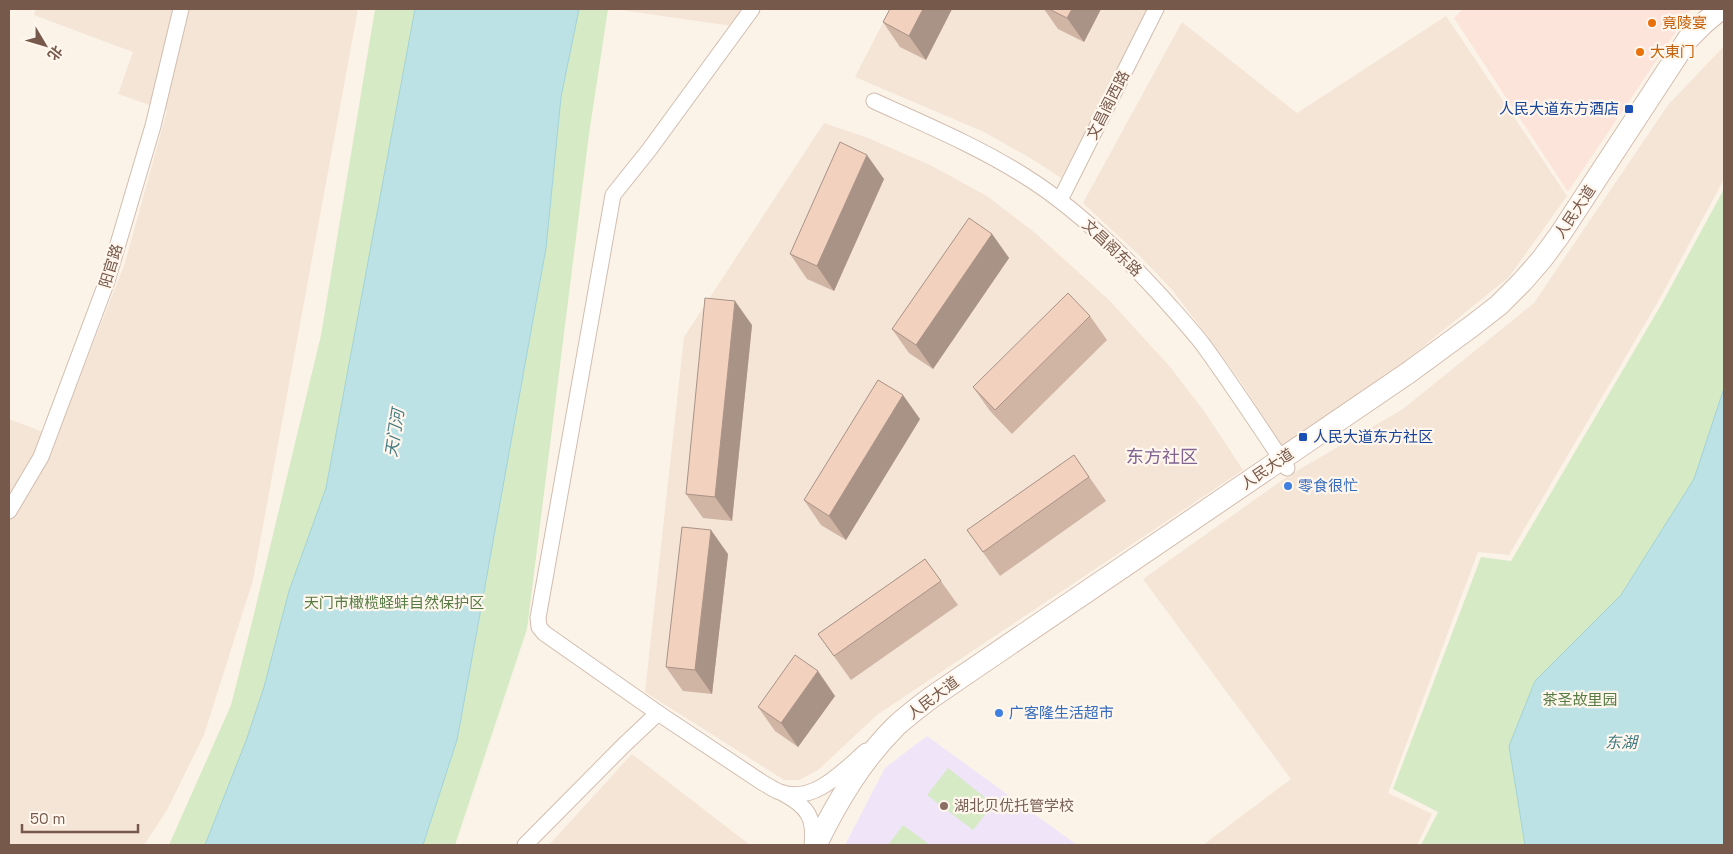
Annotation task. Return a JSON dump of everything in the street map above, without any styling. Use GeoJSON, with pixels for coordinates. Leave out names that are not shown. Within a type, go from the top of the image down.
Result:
{"type":"FeatureCollection","features":[{"type":"Feature","properties":{"kind":"main road","name":"人民大道"},"geometry":{"type":"LineString","coordinates":[[827,845],[855,793],[876,762],[903,733],[938,706],[1284,464],[1464,332],[1499,304],[1522,282],[1559,236],[1688,40],[1721,9]]}},
{"type":"Feature","properties":{"kind":"main road","name":"人民大道"},"geometry":{"type":"LineString","coordinates":[[816,845],[847,787],[868,756],[896,726],[932,697],[1455,352],[1506,313],[1530,290],[1550,266],[1696,46],[1710,30],[1724,19]]}},
{"type":"Feature","properties":{"kind":"street","name":"阳官路"},"geometry":{"type":"LineString","coordinates":[[9,511],[41,457],[107,281],[153,126],[181,9]]}},
{"type":"Feature","properties":{"kind":"street"},"geometry":{"type":"LineString","coordinates":[[752,9],[649,150],[613,195],[538,618],[539,627],[544,633],[658,713],[763,782],[795,800],[806,809],[811,818],[812,845]]}},
{"type":"Feature","properties":{"kind":"street","name":"文昌阁西路"},"geometry":{"type":"LineString","coordinates":[[1060,200],[1156,9]]}},
{"type":"Feature","properties":{"kind":"street"},"geometry":{"type":"LineString","coordinates":[[1721,9],[1724,13]]}},
{"type":"Feature","properties":{"kind":"street","name":"文昌阁东路"},"geometry":{"type":"LineString","coordinates":[[874,101],[965,142],[1024,176],[1060,200],[1143,276],[1174,311],[1218,365],[1284,464]]}},
{"type":"Feature","properties":{"kind":"street"},"geometry":{"type":"LineString","coordinates":[[525,845],[610,758],[658,713]]}},
{"type":"Feature","properties":{"kind":"street"},"geometry":{"type":"LineString","coordinates":[[780,792],[794,795],[805,794],[817,789],[830,781],[896,726]]}},
{"type":"Feature","properties":{"kind":"shaded area"},"geometry":{"type":"Polygon","coordinates":[[[36,9],[358,9],[253,580],[204,735],[167,810],[144,845],[9,845],[9,419],[56,437],[125,263],[167,111],[118,94],[133,52],[34,15],[36,9]]]}},
{"type":"Feature","properties":{"kind":"shaded area"},"geometry":{"type":"Polygon","coordinates":[[[621,9],[749,9],[739,27],[621,9]]]}},
{"type":"Feature","properties":{"kind":"shaded area"},"geometry":{"type":"Polygon","coordinates":[[[890,9],[1150,9],[1061,178],[984,132],[855,77],[890,9]]]}},
{"type":"Feature","properties":{"kind":"shaded area"},"geometry":{"type":"Polygon","coordinates":[[[1463,9],[1691,9],[1568,192],[1454,18],[1463,9]]]}},
{"type":"Feature","properties":{"kind":"shaded area"},"geometry":{"type":"Polygon","coordinates":[[[1446,16],[1567,196],[1509,277],[1388,375],[1282,446],[1239,379],[1174,292],[1140,256],[1083,203],[1182,22],[1297,113],[1446,16]]]}},
{"type":"Feature","properties":{"kind":"shaded area"},"geometry":{"type":"Polygon","coordinates":[[[1724,46],[1724,179],[1659,300],[1509,555],[1478,552],[1388,793],[1432,814],[1417,845],[1203,845],[1291,779],[1143,579],[1288,476],[1403,409],[1534,303],[1668,105],[1724,46]]]}},
{"type":"Feature","properties":{"kind":"shaded area"},"geometry":{"type":"Polygon","coordinates":[[[824,123],[868,138],[930,165],[987,196],[1034,232],[1109,300],[1171,368],[1204,411],[1243,470],[877,715],[818,770],[799,780],[784,780],[645,692],[684,337],[824,123]]]}},
{"type":"Feature","properties":{"kind":"shaded area","name":"湖北贝优托管学校"},"geometry":{"type":"Polygon","coordinates":[[[927,736],[1077,845],[845,845],[885,768],[927,736]]]}},
{"type":"Feature","properties":{"kind":"shaded area"},"geometry":{"type":"Polygon","coordinates":[[[632,754],[750,845],[549,845],[632,754]]]}},
{"type":"Feature","properties":{"kind":"green space","name":"天门市橄榄蛏蚌自然保护区"},"geometry":{"type":"Polygon","coordinates":[[[375,9],[608,9],[589,134],[527,629],[455,845],[169,845],[231,705],[252,622],[321,335],[375,9]]]}},
{"type":"Feature","properties":{"kind":"green space","name":"茶圣故里园"},"geometry":{"type":"Polygon","coordinates":[[[1724,189],[1724,845],[1421,845],[1438,812],[1393,789],[1481,557],[1511,561],[1661,305],[1724,189]]]}},
{"type":"Feature","properties":{"kind":"green space"},"geometry":{"type":"Polygon","coordinates":[[[948,768],[993,804],[973,830],[927,795],[948,768]]]}},
{"type":"Feature","properties":{"kind":"green space"},"geometry":{"type":"Polygon","coordinates":[[[903,825],[930,845],[888,845],[903,825]]]}},
{"type":"Feature","properties":{"kind":"water","name":"天门市橄榄蛏蚌自然保护区"},"geometry":{"type":"Polygon","coordinates":[[[415,9],[579,9],[561,97],[546,248],[457,740],[423,845],[205,845],[246,741],[264,687],[289,591],[326,488],[415,9]]]}},
{"type":"Feature","properties":{"kind":"water","name":"东湖"},"geometry":{"type":"Polygon","coordinates":[[[1724,388],[1724,845],[1525,845],[1509,746],[1535,681],[1621,595],[1694,479],[1724,388]]]}},
{"type":"Feature","properties":{"kind":"building"},"geometry":{"type":"Polygon","coordinates":[[[890,9],[923,9],[909,36],[883,22],[890,9]]]}},
{"type":"Feature","properties":{"kind":"building"},"geometry":{"type":"Polygon","coordinates":[[[1049,9],[1072,9],[1067,18],[1049,9]]]}},
{"type":"Feature","properties":{"kind":"building"},"geometry":{"type":"Polygon","coordinates":[[[840,142],[867,155],[817,266],[790,254],[840,142]]]}},
{"type":"Feature","properties":{"kind":"building"},"geometry":{"type":"Polygon","coordinates":[[[969,218],[992,234],[916,345],[892,329],[969,218]]]}},
{"type":"Feature","properties":{"kind":"building"},"geometry":{"type":"Polygon","coordinates":[[[1068,293],[1090,316],[995,410],[973,387],[1068,293]]]}},
{"type":"Feature","properties":{"kind":"building"},"geometry":{"type":"Polygon","coordinates":[[[705,298],[735,301],[715,497],[686,494],[705,298]]]}},
{"type":"Feature","properties":{"kind":"building"},"geometry":{"type":"Polygon","coordinates":[[[878,380],[903,395],[829,516],[804,500],[878,380]]]}},
{"type":"Feature","properties":{"kind":"building"},"geometry":{"type":"Polygon","coordinates":[[[1074,455],[1089,477],[983,552],[967,530],[1074,455]]]}},
{"type":"Feature","properties":{"kind":"building"},"geometry":{"type":"Polygon","coordinates":[[[682,527],[711,530],[695,670],[666,667],[682,527]]]}},
{"type":"Feature","properties":{"kind":"building"},"geometry":{"type":"Polygon","coordinates":[[[925,559],[941,581],[834,656],[818,634],[925,559]]]}},
{"type":"Feature","properties":{"kind":"building"},"geometry":{"type":"Polygon","coordinates":[[[795,655],[818,671],[781,723],[758,707],[795,655]]]}},
{"type":"Feature","properties":{"kind":"place","name":"竟陵宴"},"geometry":{"type":"Point","coordinates":[1652,23]}},
{"type":"Feature","properties":{"kind":"place","name":"大東门"},"geometry":{"type":"Point","coordinates":[1640,52]}},
{"type":"Feature","properties":{"kind":"place","name":"人民大道东方酒店"},"geometry":{"type":"Point","coordinates":[1629,109]}},
{"type":"Feature","properties":{"kind":"place","name":"人民大道东方社区"},"geometry":{"type":"Point","coordinates":[1303,437]}},
{"type":"Feature","properties":{"kind":"place","name":"零食很忙"},"geometry":{"type":"Point","coordinates":[1288,486]}},
{"type":"Feature","properties":{"kind":"place","name":"广客隆生活超市"},"geometry":{"type":"Point","coordinates":[999,713]}},
{"type":"Feature","properties":{"kind":"place","name":"湖北贝优托管学校"},"geometry":{"type":"Point","coordinates":[944,806]}},
{"type":"Feature","properties":{"kind":"district","name":"东方社区"},"geometry":{"type":"Point","coordinates":[1162,457]}},
{"type":"Feature","properties":{"kind":"water label","name":"天门河"},"geometry":{"type":"Point","coordinates":[394,433]}}]}
